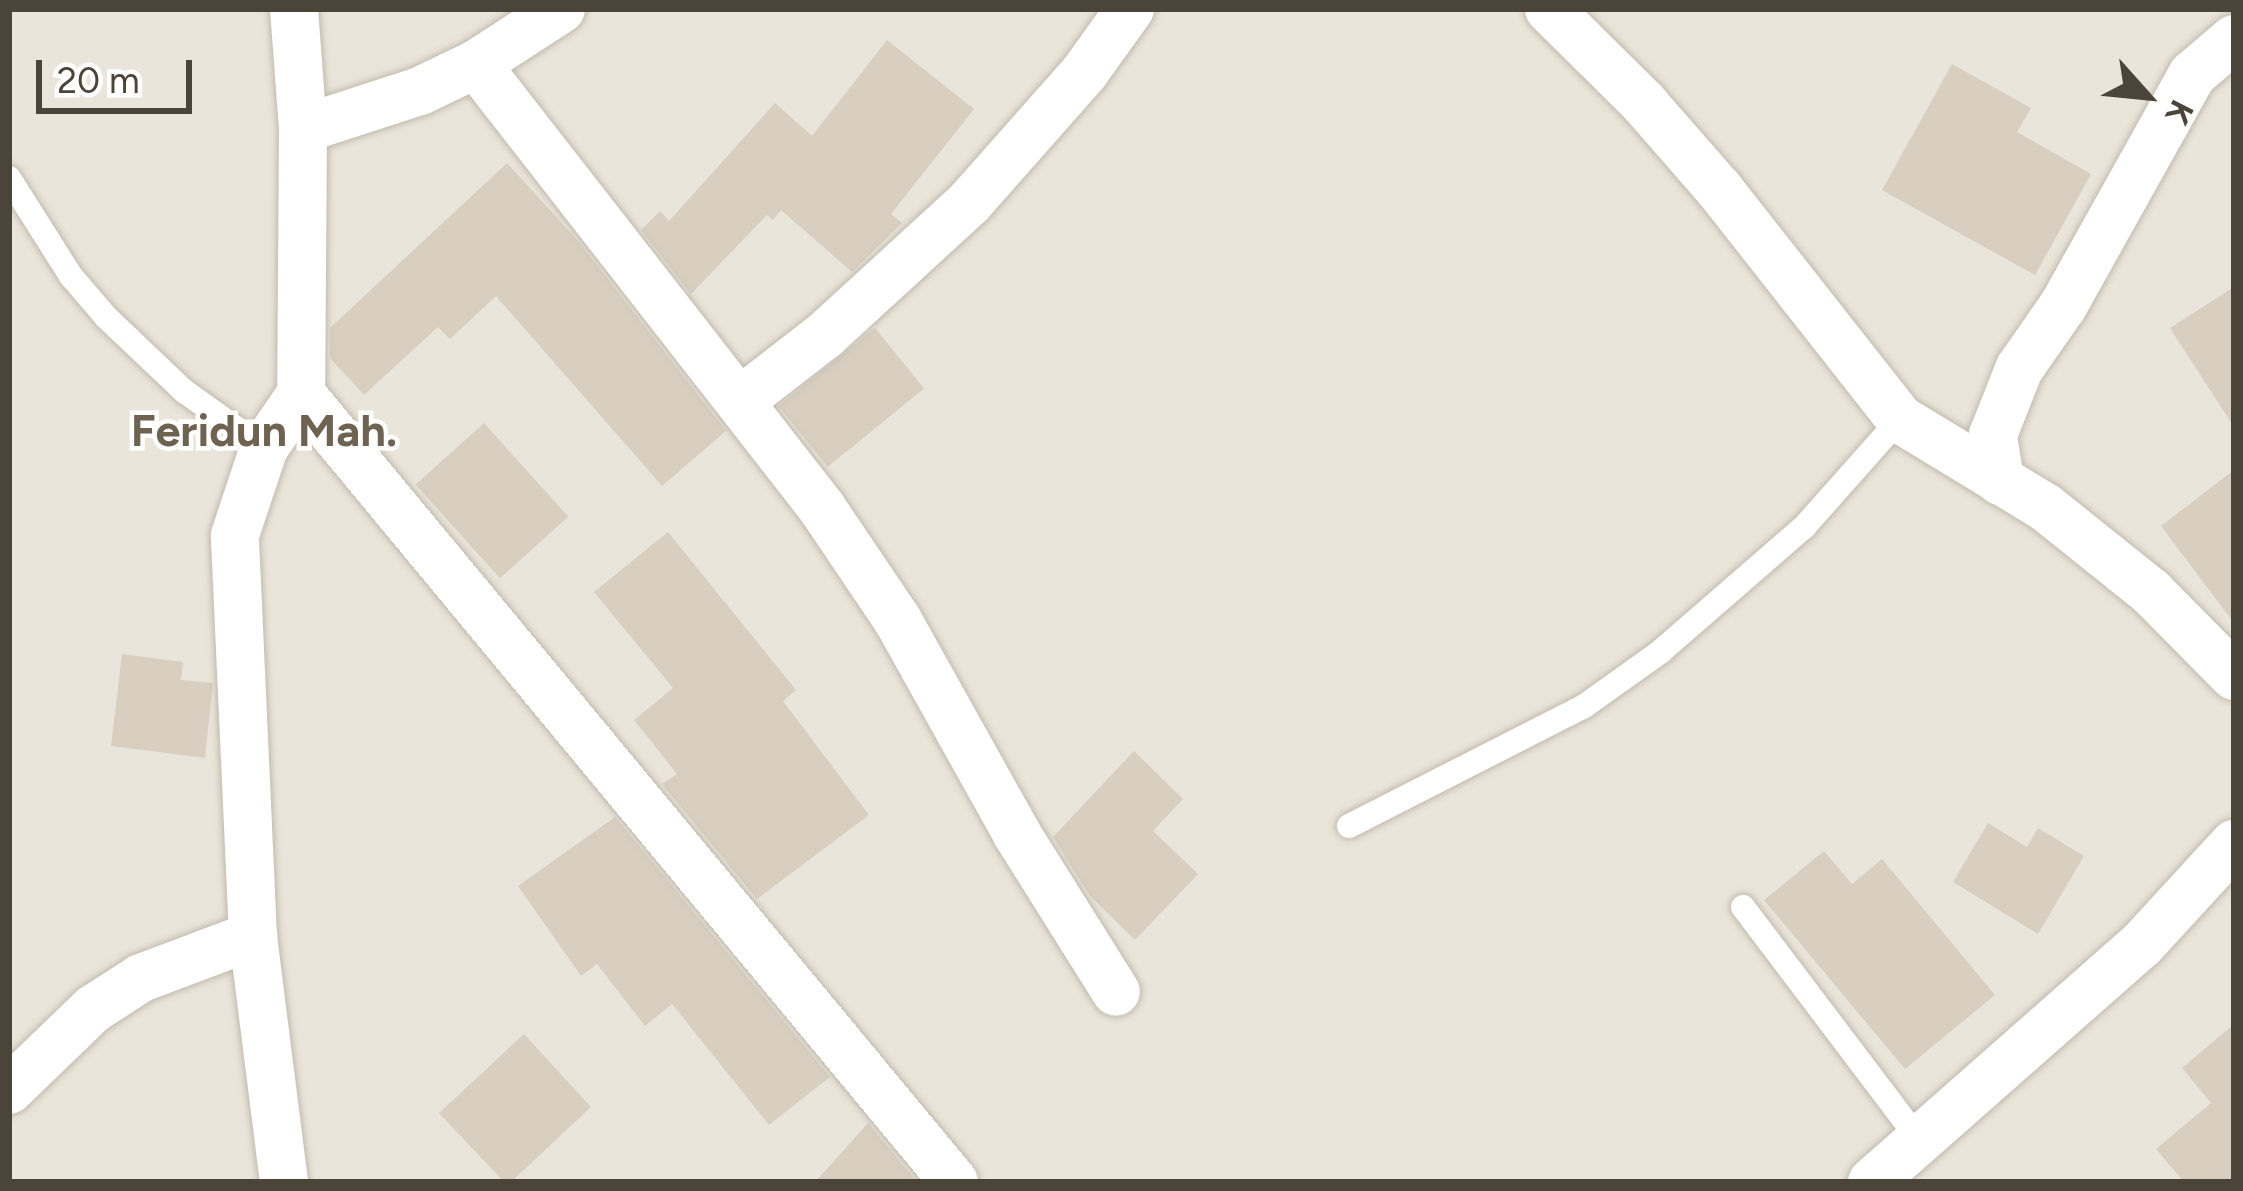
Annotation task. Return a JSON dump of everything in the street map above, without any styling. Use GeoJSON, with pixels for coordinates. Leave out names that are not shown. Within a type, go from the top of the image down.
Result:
{"type":"FeatureCollection","features":[{"type":"Feature","properties":{"kind":"street"},"geometry":{"type":"LineString","coordinates":[[268,1172],[235,535],[264,448],[301,394],[303,129],[294,9]]}},
{"type":"Feature","properties":{"kind":"street"},"geometry":{"type":"LineString","coordinates":[[303,129],[420,91],[476,64],[561,9]]}},
{"type":"Feature","properties":{"kind":"street"},"geometry":{"type":"LineString","coordinates":[[740,401],[825,335],[969,203],[1084,73],[1130,9]]}},
{"type":"Feature","properties":{"kind":"street"},"geometry":{"type":"LineString","coordinates":[[1549,9],[1643,102],[1719,189],[1900,419],[2045,507],[2151,592],[2230,665]]}},
{"type":"Feature","properties":{"kind":"street"},"geometry":{"type":"LineString","coordinates":[[2000,481],[1994,435],[2019,369],[2063,307],[2192,75],[2234,39]]}},
{"type":"Feature","properties":{"kind":"street"},"geometry":{"type":"LineString","coordinates":[[476,64],[740,401],[897,619],[1018,834],[1116,992]]}},
{"type":"Feature","properties":{"kind":"street"},"geometry":{"type":"LineString","coordinates":[[301,394],[954,1182]]}},
{"type":"Feature","properties":{"kind":"street"},"geometry":{"type":"LineString","coordinates":[[1872,1182],[2142,944],[2234,844]]}},
{"type":"Feature","properties":{"kind":"street"},"geometry":{"type":"LineString","coordinates":[[9,1090],[93,1009],[141,978],[254,935]]}},
{"type":"Feature","properties":{"kind":"lane"},"geometry":{"type":"LineString","coordinates":[[9,178],[71,276],[106,317],[184,391],[264,448]]}},
{"type":"Feature","properties":{"kind":"lane"},"geometry":{"type":"LineString","coordinates":[[1349,826],[1582,707],[1660,652],[1804,527],[1900,419]]}},
{"type":"Feature","properties":{"kind":"lane"},"geometry":{"type":"LineString","coordinates":[[1743,907],[1918,1138]]}},
{"type":"Feature","properties":{"kind":"shaded area"},"geometry":{"type":"Polygon","coordinates":[[[9,9],[2234,9],[2234,1182],[9,1182],[9,9]]]}},
{"type":"Feature","properties":{"kind":"building"},"geometry":{"type":"Polygon","coordinates":[[[887,40],[974,109],[891,214],[902,223],[852,272],[781,210],[773,220],[767,215],[691,294],[641,230],[660,211],[669,221],[775,103],[812,136],[887,40]]]}},
{"type":"Feature","properties":{"kind":"building"},"geometry":{"type":"Polygon","coordinates":[[[1952,64],[2031,108],[2017,132],[2091,174],[2035,275],[1882,190],[1952,64]]]}},
{"type":"Feature","properties":{"kind":"building"},"geometry":{"type":"Polygon","coordinates":[[[507,163],[578,241],[726,431],[662,486],[496,296],[450,339],[438,327],[364,395],[330,358],[330,328],[507,163]]]}},
{"type":"Feature","properties":{"kind":"building"},"geometry":{"type":"Polygon","coordinates":[[[2234,287],[2234,427],[2170,328],[2234,287]]]}},
{"type":"Feature","properties":{"kind":"building"},"geometry":{"type":"Polygon","coordinates":[[[875,328],[924,389],[828,467],[779,406],[875,328]]]}},
{"type":"Feature","properties":{"kind":"building"},"geometry":{"type":"Polygon","coordinates":[[[484,423],[568,517],[500,578],[416,485],[484,423]]]}},
{"type":"Feature","properties":{"kind":"building"},"geometry":{"type":"Polygon","coordinates":[[[2234,470],[2234,623],[2161,526],[2234,470]]]}},
{"type":"Feature","properties":{"kind":"building"},"geometry":{"type":"Polygon","coordinates":[[[668,532],[796,690],[783,701],[869,815],[757,899],[662,784],[677,774],[634,720],[673,688],[594,592],[668,532]]]}},
{"type":"Feature","properties":{"kind":"building"},"geometry":{"type":"Polygon","coordinates":[[[122,654],[183,662],[181,680],[213,683],[205,758],[111,746],[122,654]]]}},
{"type":"Feature","properties":{"kind":"building"},"geometry":{"type":"Polygon","coordinates":[[[1134,751],[1183,799],[1153,831],[1198,874],[1135,940],[1090,896],[1053,837],[1134,751]]]}},
{"type":"Feature","properties":{"kind":"building"},"geometry":{"type":"Polygon","coordinates":[[[615,817],[830,1077],[769,1125],[672,1004],[645,1026],[597,964],[581,976],[518,886],[615,817]]]}},
{"type":"Feature","properties":{"kind":"building"},"geometry":{"type":"Polygon","coordinates":[[[1988,823],[2027,847],[2038,828],[2084,856],[2038,934],[1953,882],[1988,823]]]}},
{"type":"Feature","properties":{"kind":"building"},"geometry":{"type":"Polygon","coordinates":[[[1824,851],[1852,884],[1882,859],[1995,995],[1905,1069],[1764,900],[1824,851]]]}},
{"type":"Feature","properties":{"kind":"building"},"geometry":{"type":"Polygon","coordinates":[[[2234,1024],[2234,1182],[2184,1182],[2156,1149],[2211,1103],[2182,1068],[2234,1024]]]}},
{"type":"Feature","properties":{"kind":"building"},"geometry":{"type":"Polygon","coordinates":[[[524,1034],[591,1107],[511,1182],[504,1182],[439,1113],[524,1034]]]}},
{"type":"Feature","properties":{"kind":"building"},"geometry":{"type":"Polygon","coordinates":[[[868,1123],[917,1182],[815,1182],[868,1123]]]}},
{"type":"Feature","properties":{"kind":"district","name":"Feridun Mah."},"geometry":{"type":"Point","coordinates":[264,431]}}]}
